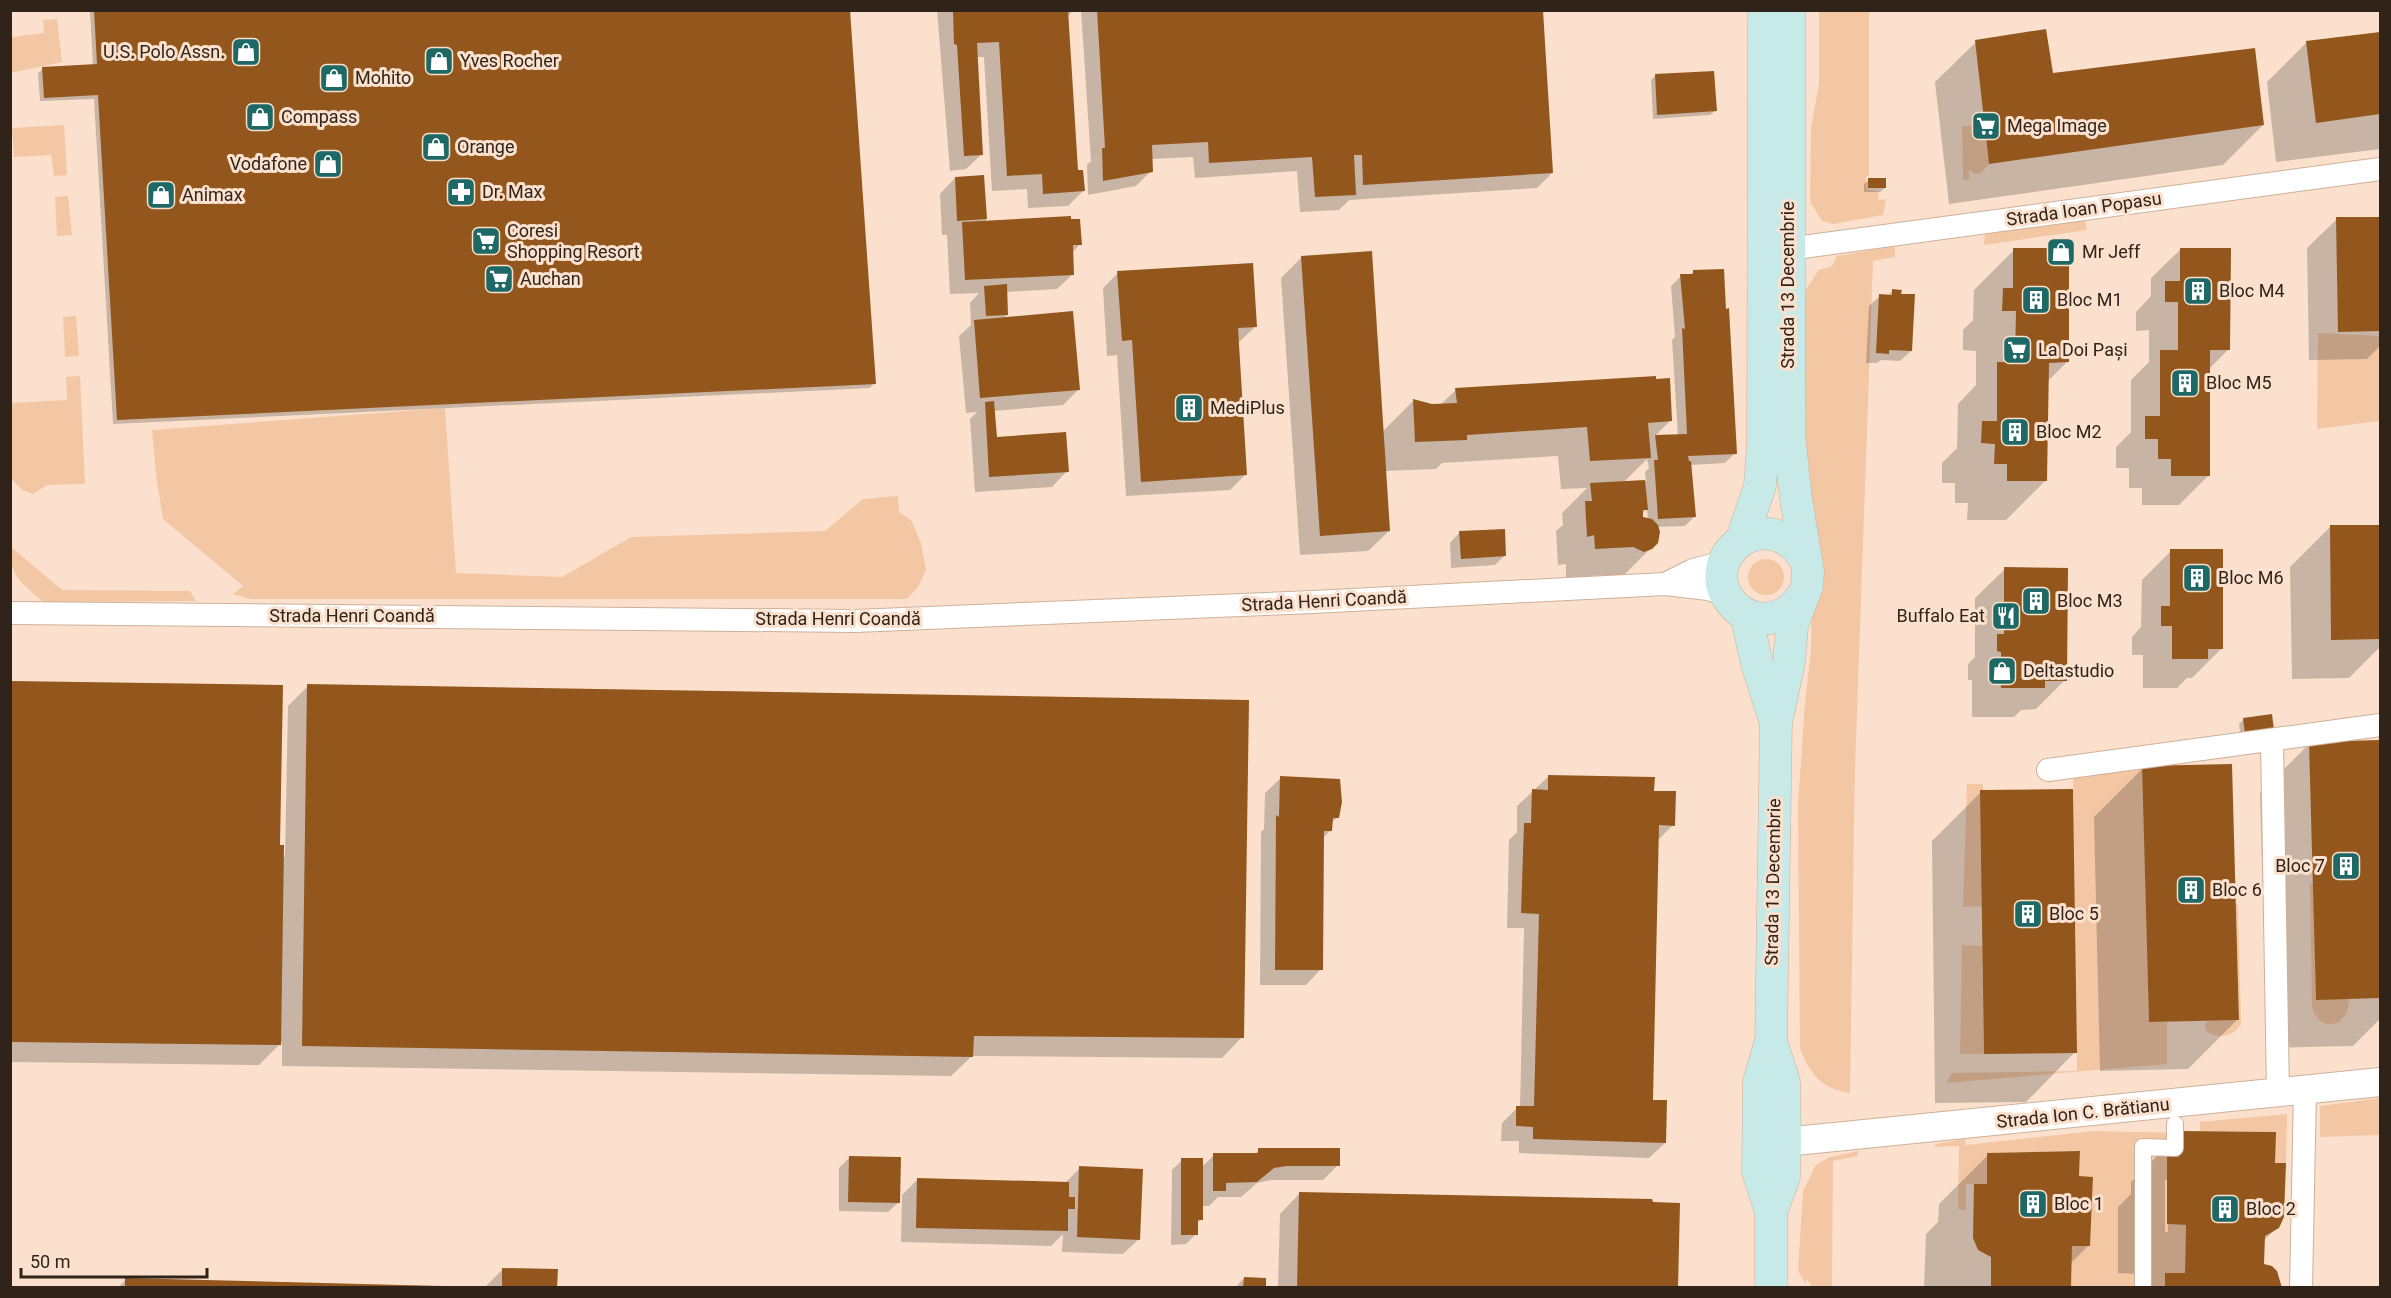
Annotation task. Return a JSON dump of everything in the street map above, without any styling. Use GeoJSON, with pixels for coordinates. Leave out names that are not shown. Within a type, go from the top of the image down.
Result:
{"type":"FeatureCollection","features":[{"type":"Feature","properties":{"kind":"main road","name":"Strada 13 Decembrie"},"geometry":{"type":"LineString","coordinates":[[1764,10],[1763,446],[1760,486],[1733,550],[1723,585],[1736,605],[1776,723]]}},
{"type":"Feature","properties":{"kind":"main road","name":"Strada 13 Decembrie"},"geometry":{"type":"LineString","coordinates":[[1771,1287],[1771,1212],[1758,1172],[1759,1082],[1772,1041],[1776,723],[1788,662],[1792,626],[1807,579],[1790,435],[1789,10]]}},
{"type":"Feature","properties":{"kind":"main road"},"geometry":{"type":"LineString","coordinates":[[1733,550],[1753,534],[1777,535],[1797,548],[1805,559]]}},
{"type":"Feature","properties":{"kind":"main road"},"geometry":{"type":"LineString","coordinates":[[1736,605],[1755,618],[1775,617],[1793,609],[1802,598]]}},
{"type":"Feature","properties":{"kind":"main road","name":"Strada 13 Decembrie"},"geometry":{"type":"LineString","coordinates":[[1771,1212],[1784,1177],[1785,1142],[1784,1082],[1772,1041]]}},
{"type":"Feature","properties":{"kind":"street","name":"Strada Ioan Popasu"},"geometry":{"type":"LineString","coordinates":[[1788,249],[2380,169]]}},
{"type":"Feature","properties":{"kind":"street","name":"Strada Henri Coandă"},"geometry":{"type":"LineString","coordinates":[[1665,584],[1733,550]]}},
{"type":"Feature","properties":{"kind":"street","name":"Strada Henri Coandă"},"geometry":{"type":"LineString","coordinates":[[10,613],[855,621],[1313,602],[1665,584],[1708,589],[1736,605]]}},
{"type":"Feature","properties":{"kind":"street"},"geometry":{"type":"LineString","coordinates":[[2048,770],[2380,725]]}},
{"type":"Feature","properties":{"kind":"street"},"geometry":{"type":"LineString","coordinates":[[2272,741],[2301,1287]]}},
{"type":"Feature","properties":{"kind":"street","name":"Strada Ion C. Brătianu"},"geometry":{"type":"LineString","coordinates":[[1785,1142],[2380,1082]]}},
{"type":"Feature","properties":{"kind":"street"},"geometry":{"type":"LineString","coordinates":[[2143,1287],[2143,1147],[2175,1148],[2175,1124]]}},
{"type":"Feature","properties":{"kind":"shaded area"},"geometry":{"type":"Polygon","coordinates":[[[1819,11],[1869,11],[1869,175],[1866,177],[1867,190],[1878,191],[1879,200],[1886,199],[1883,215],[1833,224],[1822,221],[1810,202],[1811,128],[1819,84],[1819,11]]]}},
{"type":"Feature","properties":{"kind":"shaded area"},"geometry":{"type":"Polygon","coordinates":[[[57,19],[62,62],[11,73],[11,37],[44,33],[43,20],[57,19]]]}},
{"type":"Feature","properties":{"kind":"shaded area"},"geometry":{"type":"Polygon","coordinates":[[[64,125],[67,175],[54,176],[51,155],[14,157],[12,128],[64,125]]]}},
{"type":"Feature","properties":{"kind":"shaded area"},"geometry":{"type":"Polygon","coordinates":[[[1962,126],[1984,126],[1989,164],[1981,173],[1976,174],[1969,170],[1969,179],[1963,180],[1962,126]]]}},
{"type":"Feature","properties":{"kind":"shaded area"},"geometry":{"type":"Polygon","coordinates":[[[68,196],[72,235],[57,236],[55,197],[68,196]]]}},
{"type":"Feature","properties":{"kind":"shaded area"},"geometry":{"type":"Polygon","coordinates":[[[2085,218],[2087,230],[1984,245],[1985,233],[2085,218]]]}},
{"type":"Feature","properties":{"kind":"shaded area"},"geometry":{"type":"Polygon","coordinates":[[[1895,246],[1895,257],[1873,261],[1855,768],[1850,1093],[1831,1088],[1818,1079],[1800,1049],[1798,804],[1811,650],[1812,588],[1806,459],[1804,292],[1819,270],[1832,266],[1837,256],[1895,246]]]}},
{"type":"Feature","properties":{"kind":"shaded area"},"geometry":{"type":"Polygon","coordinates":[[[76,316],[79,356],[65,357],[63,317],[76,316]]]}},
{"type":"Feature","properties":{"kind":"shaded area"},"geometry":{"type":"Polygon","coordinates":[[[2318,333],[2380,336],[2380,421],[2317,429],[2318,333]]]}},
{"type":"Feature","properties":{"kind":"shaded area"},"geometry":{"type":"Polygon","coordinates":[[[80,376],[85,484],[47,485],[33,494],[22,490],[11,478],[11,403],[67,400],[66,377],[80,376]]]}},
{"type":"Feature","properties":{"kind":"shaded area"},"geometry":{"type":"Polygon","coordinates":[[[445,408],[456,573],[562,577],[631,537],[825,531],[863,499],[898,496],[899,512],[911,520],[921,543],[926,570],[918,587],[907,599],[250,599],[233,594],[243,586],[163,519],[152,430],[445,408]]]}},
{"type":"Feature","properties":{"kind":"shaded area"},"geometry":{"type":"Polygon","coordinates":[[[10,546],[62,590],[190,591],[196,601],[43,602],[18,578],[12,565],[10,546]]]}},
{"type":"Feature","properties":{"kind":"shaded area"},"geometry":{"type":"Polygon","coordinates":[[[1766,559],[1779,564],[1784,577],[1779,590],[1766,595],[1753,590],[1748,577],[1753,564],[1766,559]]]}},
{"type":"Feature","properties":{"kind":"shaded area"},"geometry":{"type":"Polygon","coordinates":[[[2142,766],[2149,1022],[2167,1022],[2167,1064],[1946,1083],[1952,1073],[2077,1071],[2073,768],[2142,766]]]}},
{"type":"Feature","properties":{"kind":"shaded area"},"geometry":{"type":"Polygon","coordinates":[[[1967,784],[1983,784],[1982,906],[1963,907],[1967,784]]]}},
{"type":"Feature","properties":{"kind":"shaded area"},"geometry":{"type":"Polygon","coordinates":[[[2310,884],[2313,884],[2316,999],[2349,999],[2348,1009],[2344,1016],[2334,1024],[2321,1021],[2312,1007],[2310,884]]]}},
{"type":"Feature","properties":{"kind":"shaded area"},"geometry":{"type":"Polygon","coordinates":[[[2236,904],[2238,904],[2241,1024],[2231,1034],[2217,1036],[2207,1032],[2205,1026],[2207,1021],[2239,1020],[2236,904]]]}},
{"type":"Feature","properties":{"kind":"shaded area"},"geometry":{"type":"Polygon","coordinates":[[[1962,945],[1982,946],[1984,1054],[1960,1054],[1962,945]]]}},
{"type":"Feature","properties":{"kind":"shaded area"},"geometry":{"type":"Polygon","coordinates":[[[2380,1098],[2380,1135],[2320,1137],[2320,1106],[2380,1098]]]}},
{"type":"Feature","properties":{"kind":"shaded area"},"geometry":{"type":"Polygon","coordinates":[[[2287,1114],[2286,1163],[2275,1163],[2275,1132],[2200,1131],[2200,1122],[2287,1114]]]}},
{"type":"Feature","properties":{"kind":"shaded area"},"geometry":{"type":"Polygon","coordinates":[[[2094,1131],[2180,1133],[2179,1157],[2167,1157],[2167,1224],[2186,1225],[2185,1273],[2165,1273],[2165,1287],[2071,1287],[2072,1246],[2090,1246],[2093,1177],[2079,1176],[2080,1151],[1987,1153],[1987,1184],[1966,1184],[1966,1210],[1958,1209],[1959,1146],[1935,1147],[1935,1144],[1965,1139],[1966,1145],[2094,1131]]]}},
{"type":"Feature","properties":{"kind":"shaded area"},"geometry":{"type":"Polygon","coordinates":[[[1858,1151],[1858,1156],[1833,1161],[1832,1287],[1813,1287],[1806,1279],[1806,1284],[1798,1271],[1803,1191],[1816,1165],[1830,1157],[1858,1151]]]}},
{"type":"Feature","properties":{"kind":"building","name":"Coresi Shopping Resort"},"geometry":{"type":"Polygon","coordinates":[[[94,10],[850,10],[876,384],[117,420],[98,95],[44,98],[42,67],[97,64],[94,10]]]}},
{"type":"Feature","properties":{"kind":"building"},"geometry":{"type":"Polygon","coordinates":[[[953,10],[1068,10],[1078,170],[1083,170],[1085,191],[1043,194],[1042,174],[1007,176],[999,42],[977,43],[983,155],[964,156],[953,10]]]}},
{"type":"Feature","properties":{"kind":"building"},"geometry":{"type":"Polygon","coordinates":[[[1097,10],[1543,10],[1553,173],[1363,185],[1362,155],[1354,155],[1356,195],[1315,197],[1312,157],[1209,163],[1208,142],[1152,145],[1153,172],[1103,181],[1102,148],[1105,148],[1097,10]]]}},
{"type":"Feature","properties":{"kind":"building"},"geometry":{"type":"Polygon","coordinates":[[[2046,29],[2053,73],[2255,48],[2264,125],[1989,164],[1975,40],[2046,29]]]}},
{"type":"Feature","properties":{"kind":"building"},"geometry":{"type":"Polygon","coordinates":[[[2380,32],[2380,114],[2316,123],[2306,41],[2380,32]]]}},
{"type":"Feature","properties":{"kind":"building"},"geometry":{"type":"Polygon","coordinates":[[[1714,71],[1717,111],[1657,115],[1655,74],[1714,71]]]}},
{"type":"Feature","properties":{"kind":"building"},"geometry":{"type":"Polygon","coordinates":[[[984,175],[987,219],[957,221],[955,177],[984,175]]]}},
{"type":"Feature","properties":{"kind":"building"},"geometry":{"type":"Polygon","coordinates":[[[1868,178],[1886,178],[1886,188],[1868,188],[1868,178]]]}},
{"type":"Feature","properties":{"kind":"building"},"geometry":{"type":"Polygon","coordinates":[[[1071,216],[1071,219],[1080,219],[1082,245],[1073,245],[1074,275],[965,280],[962,222],[1071,216]]]}},
{"type":"Feature","properties":{"kind":"building"},"geometry":{"type":"Polygon","coordinates":[[[2336,217],[2380,217],[2380,331],[2338,332],[2336,217]]]}},
{"type":"Feature","properties":{"kind":"building"},"geometry":{"type":"Polygon","coordinates":[[[2013,248],[2069,248],[2069,362],[2049,363],[2047,481],[2007,481],[2007,464],[1994,464],[1995,444],[1981,443],[1982,421],[1997,421],[1997,362],[2015,362],[2016,311],[2002,311],[2003,288],[2013,288],[2013,248]]]}},
{"type":"Feature","properties":{"kind":"building"},"geometry":{"type":"Polygon","coordinates":[[[2180,248],[2231,248],[2230,350],[2210,350],[2210,476],[2171,476],[2171,459],[2158,459],[2158,439],[2145,439],[2145,416],[2160,416],[2160,350],[2178,350],[2178,302],[2165,302],[2165,281],[2180,281],[2180,248]]]}},
{"type":"Feature","properties":{"kind":"building"},"geometry":{"type":"Polygon","coordinates":[[[1372,251],[1390,531],[1320,536],[1301,256],[1372,251]]]}},
{"type":"Feature","properties":{"kind":"building","name":"MediPlus"},"geometry":{"type":"Polygon","coordinates":[[[1253,263],[1257,327],[1238,328],[1247,475],[1141,482],[1132,340],[1122,341],[1117,271],[1253,263]]]}},
{"type":"Feature","properties":{"kind":"building"},"geometry":{"type":"Polygon","coordinates":[[[1724,269],[1726,309],[1729,308],[1737,454],[1688,456],[1691,461],[1696,517],[1658,519],[1654,460],[1658,460],[1655,435],[1687,434],[1682,328],[1685,329],[1680,274],[1693,274],[1693,270],[1724,269]]]}},
{"type":"Feature","properties":{"kind":"building"},"geometry":{"type":"Polygon","coordinates":[[[1007,284],[1008,315],[986,316],[984,286],[1007,284]]]}},
{"type":"Feature","properties":{"kind":"building"},"geometry":{"type":"Polygon","coordinates":[[[1892,289],[1902,290],[1901,294],[1915,294],[1912,351],[1889,350],[1889,354],[1876,353],[1879,294],[1892,295],[1892,289]]]}},
{"type":"Feature","properties":{"kind":"building"},"geometry":{"type":"Polygon","coordinates":[[[1073,311],[1080,390],[980,398],[974,320],[1073,311]]]}},
{"type":"Feature","properties":{"kind":"building"},"geometry":{"type":"Polygon","coordinates":[[[1656,376],[1656,379],[1670,378],[1672,421],[1648,423],[1651,458],[1590,461],[1587,427],[1467,435],[1467,440],[1415,442],[1413,399],[1432,404],[1457,403],[1455,388],[1656,376]]]}},
{"type":"Feature","properties":{"kind":"building"},"geometry":{"type":"Polygon","coordinates":[[[994,401],[997,437],[1066,432],[1069,472],[989,477],[985,402],[994,401]]]}},
{"type":"Feature","properties":{"kind":"building"},"geometry":{"type":"Polygon","coordinates":[[[1645,480],[1648,510],[1643,510],[1643,517],[1652,519],[1658,525],[1660,532],[1658,543],[1652,549],[1644,552],[1633,547],[1595,549],[1594,535],[1587,537],[1585,501],[1592,501],[1590,483],[1645,480]]]}},
{"type":"Feature","properties":{"kind":"building"},"geometry":{"type":"Polygon","coordinates":[[[2330,525],[2380,525],[2380,639],[2331,640],[2330,525]]]}},
{"type":"Feature","properties":{"kind":"building"},"geometry":{"type":"Polygon","coordinates":[[[1505,529],[1506,556],[1461,559],[1459,531],[1505,529]]]}},
{"type":"Feature","properties":{"kind":"building","name":"Bloc M6"},"geometry":{"type":"Polygon","coordinates":[[[2170,549],[2223,549],[2223,649],[2208,649],[2208,659],[2172,659],[2172,626],[2161,626],[2161,606],[2170,606],[2170,549]]]}},
{"type":"Feature","properties":{"kind":"building","name":"Bloc M3"},"geometry":{"type":"Polygon","coordinates":[[[2004,567],[2068,568],[2067,681],[2045,681],[2045,688],[2001,688],[2001,652],[1997,651],[1997,634],[2004,634],[2004,567]]]}},
{"type":"Feature","properties":{"kind":"building"},"geometry":{"type":"Polygon","coordinates":[[[10,681],[283,685],[280,845],[284,845],[281,1045],[10,1042],[10,681]]]}},
{"type":"Feature","properties":{"kind":"building"},"geometry":{"type":"Polygon","coordinates":[[[307,684],[1249,700],[1244,1038],[974,1036],[973,1057],[302,1046],[307,684]]]}},
{"type":"Feature","properties":{"kind":"building"},"geometry":{"type":"Polygon","coordinates":[[[2272,714],[2274,730],[2245,734],[2243,718],[2272,714]]]}},
{"type":"Feature","properties":{"kind":"building","name":"Bloc 7"},"geometry":{"type":"Polygon","coordinates":[[[2380,740],[2380,998],[2316,1000],[2309,742],[2380,740]]]}},
{"type":"Feature","properties":{"kind":"building","name":"Bloc 6"},"geometry":{"type":"Polygon","coordinates":[[[2232,764],[2239,1020],[2149,1022],[2142,766],[2232,764]]]}},
{"type":"Feature","properties":{"kind":"building"},"geometry":{"type":"Polygon","coordinates":[[[1548,775],[1655,777],[1654,791],[1676,791],[1675,826],[1659,825],[1653,1100],[1667,1100],[1666,1143],[1533,1139],[1533,1127],[1516,1126],[1516,1106],[1534,1106],[1539,914],[1521,913],[1524,823],[1531,823],[1532,789],[1548,790],[1548,775]]]}},
{"type":"Feature","properties":{"kind":"building"},"geometry":{"type":"Polygon","coordinates":[[[1280,776],[1340,779],[1342,802],[1339,818],[1333,818],[1332,831],[1324,831],[1323,970],[1275,970],[1276,815],[1279,817],[1280,776]]]}},
{"type":"Feature","properties":{"kind":"building","name":"Bloc 5"},"geometry":{"type":"Polygon","coordinates":[[[2073,789],[2077,1053],[1984,1054],[1980,790],[2073,789]]]}},
{"type":"Feature","properties":{"kind":"building","name":"Bloc 2"},"geometry":{"type":"Polygon","coordinates":[[[2180,1131],[2276,1132],[2275,1163],[2286,1163],[2284,1217],[2279,1228],[2265,1236],[2264,1264],[2272,1266],[2277,1271],[2282,1288],[2165,1288],[2165,1273],[2185,1273],[2186,1225],[2167,1224],[2167,1156],[2179,1157],[2180,1131]]]}},
{"type":"Feature","properties":{"kind":"building"},"geometry":{"type":"Polygon","coordinates":[[[1258,1148],[1340,1148],[1340,1166],[1274,1168],[1257,1182],[1226,1183],[1226,1191],[1213,1191],[1213,1153],[1258,1153],[1258,1148]]]}},
{"type":"Feature","properties":{"kind":"building","name":"Bloc 1"},"geometry":{"type":"Polygon","coordinates":[[[2080,1151],[2079,1176],[2093,1177],[2090,1246],[2072,1246],[2071,1288],[1987,1288],[1991,1286],[1991,1257],[1978,1250],[1973,1238],[1974,1184],[1987,1184],[1987,1153],[2080,1151]]]}},
{"type":"Feature","properties":{"kind":"building"},"geometry":{"type":"Polygon","coordinates":[[[849,1156],[901,1157],[900,1203],[848,1202],[849,1156]]]}},
{"type":"Feature","properties":{"kind":"building"},"geometry":{"type":"Polygon","coordinates":[[[1181,1158],[1203,1158],[1203,1220],[1198,1220],[1198,1235],[1181,1235],[1181,1158]]]}},
{"type":"Feature","properties":{"kind":"building"},"geometry":{"type":"Polygon","coordinates":[[[1079,1166],[1143,1169],[1140,1240],[1077,1237],[1079,1166]]]}},
{"type":"Feature","properties":{"kind":"building"},"geometry":{"type":"Polygon","coordinates":[[[917,1178],[1069,1182],[1069,1197],[1075,1197],[1075,1209],[1068,1209],[1068,1231],[916,1228],[917,1178]]]}},
{"type":"Feature","properties":{"kind":"building"},"geometry":{"type":"Polygon","coordinates":[[[1299,1192],[1652,1199],[1653,1202],[1680,1203],[1678,1288],[1297,1288],[1299,1192]]]}},
{"type":"Feature","properties":{"kind":"building"},"geometry":{"type":"Polygon","coordinates":[[[502,1268],[558,1269],[557,1288],[502,1288],[502,1268]]]}},
{"type":"Feature","properties":{"kind":"building"},"geometry":{"type":"Polygon","coordinates":[[[1244,1277],[1266,1278],[1266,1288],[1243,1288],[1244,1277]]]}},
{"type":"Feature","properties":{"kind":"building"},"geometry":{"type":"Polygon","coordinates":[[[125,1278],[442,1286],[442,1288],[125,1288],[125,1278]]]}},
{"type":"Feature","properties":{"kind":"place","name":"U.S. Polo Assn."},"geometry":{"type":"Point","coordinates":[246,52]}},
{"type":"Feature","properties":{"kind":"place","name":"Yves Rocher"},"geometry":{"type":"Point","coordinates":[439,61]}},
{"type":"Feature","properties":{"kind":"place","name":"Mohito"},"geometry":{"type":"Point","coordinates":[334,78]}},
{"type":"Feature","properties":{"kind":"place","name":"Compass"},"geometry":{"type":"Point","coordinates":[260,117]}},
{"type":"Feature","properties":{"kind":"place","name":"Mega Image"},"geometry":{"type":"Point","coordinates":[1986,126]}},
{"type":"Feature","properties":{"kind":"place","name":"Orange"},"geometry":{"type":"Point","coordinates":[436,147]}},
{"type":"Feature","properties":{"kind":"place","name":"Vodafone"},"geometry":{"type":"Point","coordinates":[328,164]}},
{"type":"Feature","properties":{"kind":"place","name":"Dr. Max"},"geometry":{"type":"Point","coordinates":[461,192]}},
{"type":"Feature","properties":{"kind":"place","name":"Animax"},"geometry":{"type":"Point","coordinates":[161,195]}},
{"type":"Feature","properties":{"kind":"place","name":"Coresi Shopping Resort"},"geometry":{"type":"Point","coordinates":[486,241]}},
{"type":"Feature","properties":{"kind":"place","name":"Mr Jeff"},"geometry":{"type":"Point","coordinates":[2061,252]}},
{"type":"Feature","properties":{"kind":"place","name":"Auchan"},"geometry":{"type":"Point","coordinates":[499,279]}},
{"type":"Feature","properties":{"kind":"place","name":"Bloc M4"},"geometry":{"type":"Point","coordinates":[2198,291]}},
{"type":"Feature","properties":{"kind":"place","name":"Bloc M1"},"geometry":{"type":"Point","coordinates":[2036,300]}},
{"type":"Feature","properties":{"kind":"place","name":"La Doi Pași"},"geometry":{"type":"Point","coordinates":[2017,350]}},
{"type":"Feature","properties":{"kind":"place","name":"Bloc M5"},"geometry":{"type":"Point","coordinates":[2185,383]}},
{"type":"Feature","properties":{"kind":"place","name":"MediPlus"},"geometry":{"type":"Point","coordinates":[1189,408]}},
{"type":"Feature","properties":{"kind":"place","name":"Bloc M2"},"geometry":{"type":"Point","coordinates":[2015,432]}},
{"type":"Feature","properties":{"kind":"place","name":"Bloc M6"},"geometry":{"type":"Point","coordinates":[2197,578]}},
{"type":"Feature","properties":{"kind":"place","name":"Bloc M3"},"geometry":{"type":"Point","coordinates":[2036,601]}},
{"type":"Feature","properties":{"kind":"place","name":"Buffalo Eat"},"geometry":{"type":"Point","coordinates":[2006,616]}},
{"type":"Feature","properties":{"kind":"place","name":"Deltastudio"},"geometry":{"type":"Point","coordinates":[2002,671]}},
{"type":"Feature","properties":{"kind":"place","name":"Bloc 7"},"geometry":{"type":"Point","coordinates":[2346,866]}},
{"type":"Feature","properties":{"kind":"place","name":"Bloc 6"},"geometry":{"type":"Point","coordinates":[2191,890]}},
{"type":"Feature","properties":{"kind":"place","name":"Bloc 5"},"geometry":{"type":"Point","coordinates":[2028,914]}},
{"type":"Feature","properties":{"kind":"place","name":"Bloc 1"},"geometry":{"type":"Point","coordinates":[2033,1204]}},
{"type":"Feature","properties":{"kind":"place","name":"Bloc 2"},"geometry":{"type":"Point","coordinates":[2225,1209]}}]}
